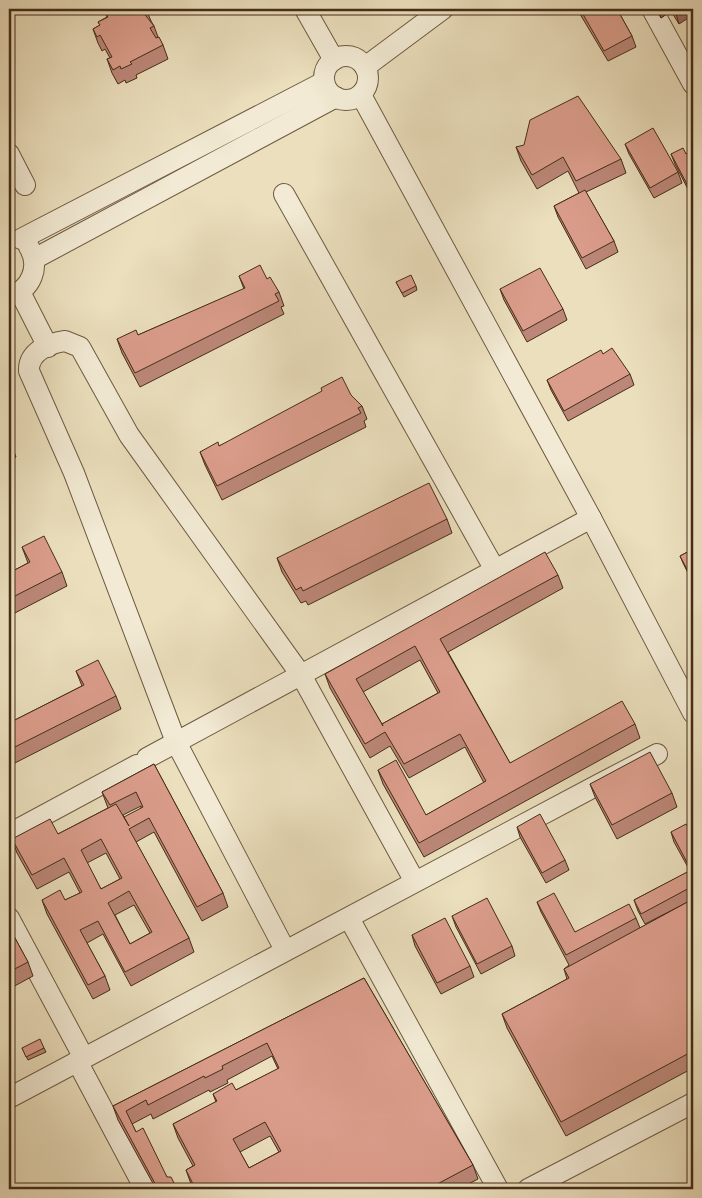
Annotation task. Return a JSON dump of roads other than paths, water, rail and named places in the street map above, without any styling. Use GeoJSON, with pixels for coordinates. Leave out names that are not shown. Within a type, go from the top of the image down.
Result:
{"type":"FeatureCollection","features":[{"type":"Feature","properties":{"kind":"street"},"geometry":{"type":"LineString","coordinates":[[305,9],[334,60]]}},
{"type":"Feature","properties":{"kind":"street"},"geometry":{"type":"LineString","coordinates":[[365,67],[443,9]]}},
{"type":"Feature","properties":{"kind":"street"},"geometry":{"type":"LineString","coordinates":[[652,9],[686,52],[693,84]]}},
{"type":"Feature","properties":{"kind":"street"},"geometry":{"type":"LineString","coordinates":[[348,56],[361,61],[365,67],[368,81],[361,95],[346,100],[330,90],[324,74],[334,60],[348,56]]}},
{"type":"Feature","properties":{"kind":"street"},"geometry":{"type":"LineString","coordinates":[[48,346],[14,294],[26,287],[33,274],[34,258],[32,251],[15,237],[330,90]]}},
{"type":"Feature","properties":{"kind":"street"},"geometry":{"type":"LineString","coordinates":[[34,258],[330,90]]}},
{"type":"Feature","properties":{"kind":"street"},"geometry":{"type":"LineString","coordinates":[[361,95],[591,518],[693,713]]}},
{"type":"Feature","properties":{"kind":"street"},"geometry":{"type":"LineString","coordinates":[[9,154],[25,185]]}},
{"type":"Feature","properties":{"kind":"street"},"geometry":{"type":"LineString","coordinates":[[284,194],[495,570]]}},
{"type":"Feature","properties":{"kind":"street"},"geometry":{"type":"LineString","coordinates":[[285,950],[176,742],[74,473],[28,371],[33,355],[48,346],[66,341],[80,347],[129,435],[301,675],[414,880]]}},
{"type":"Feature","properties":{"kind":"street"},"geometry":{"type":"LineString","coordinates":[[9,834],[591,518]]}},
{"type":"Feature","properties":{"kind":"street"},"geometry":{"type":"LineString","coordinates":[[9,1098],[285,950],[349,918],[414,880],[657,754]]}},
{"type":"Feature","properties":{"kind":"street"},"geometry":{"type":"LineString","coordinates":[[9,918],[145,1189]]}},
{"type":"Feature","properties":{"kind":"street"},"geometry":{"type":"LineString","coordinates":[[349,918],[498,1189]]}},
{"type":"Feature","properties":{"kind":"street"},"geometry":{"type":"LineString","coordinates":[[528,1189],[693,1103]]}}]}
